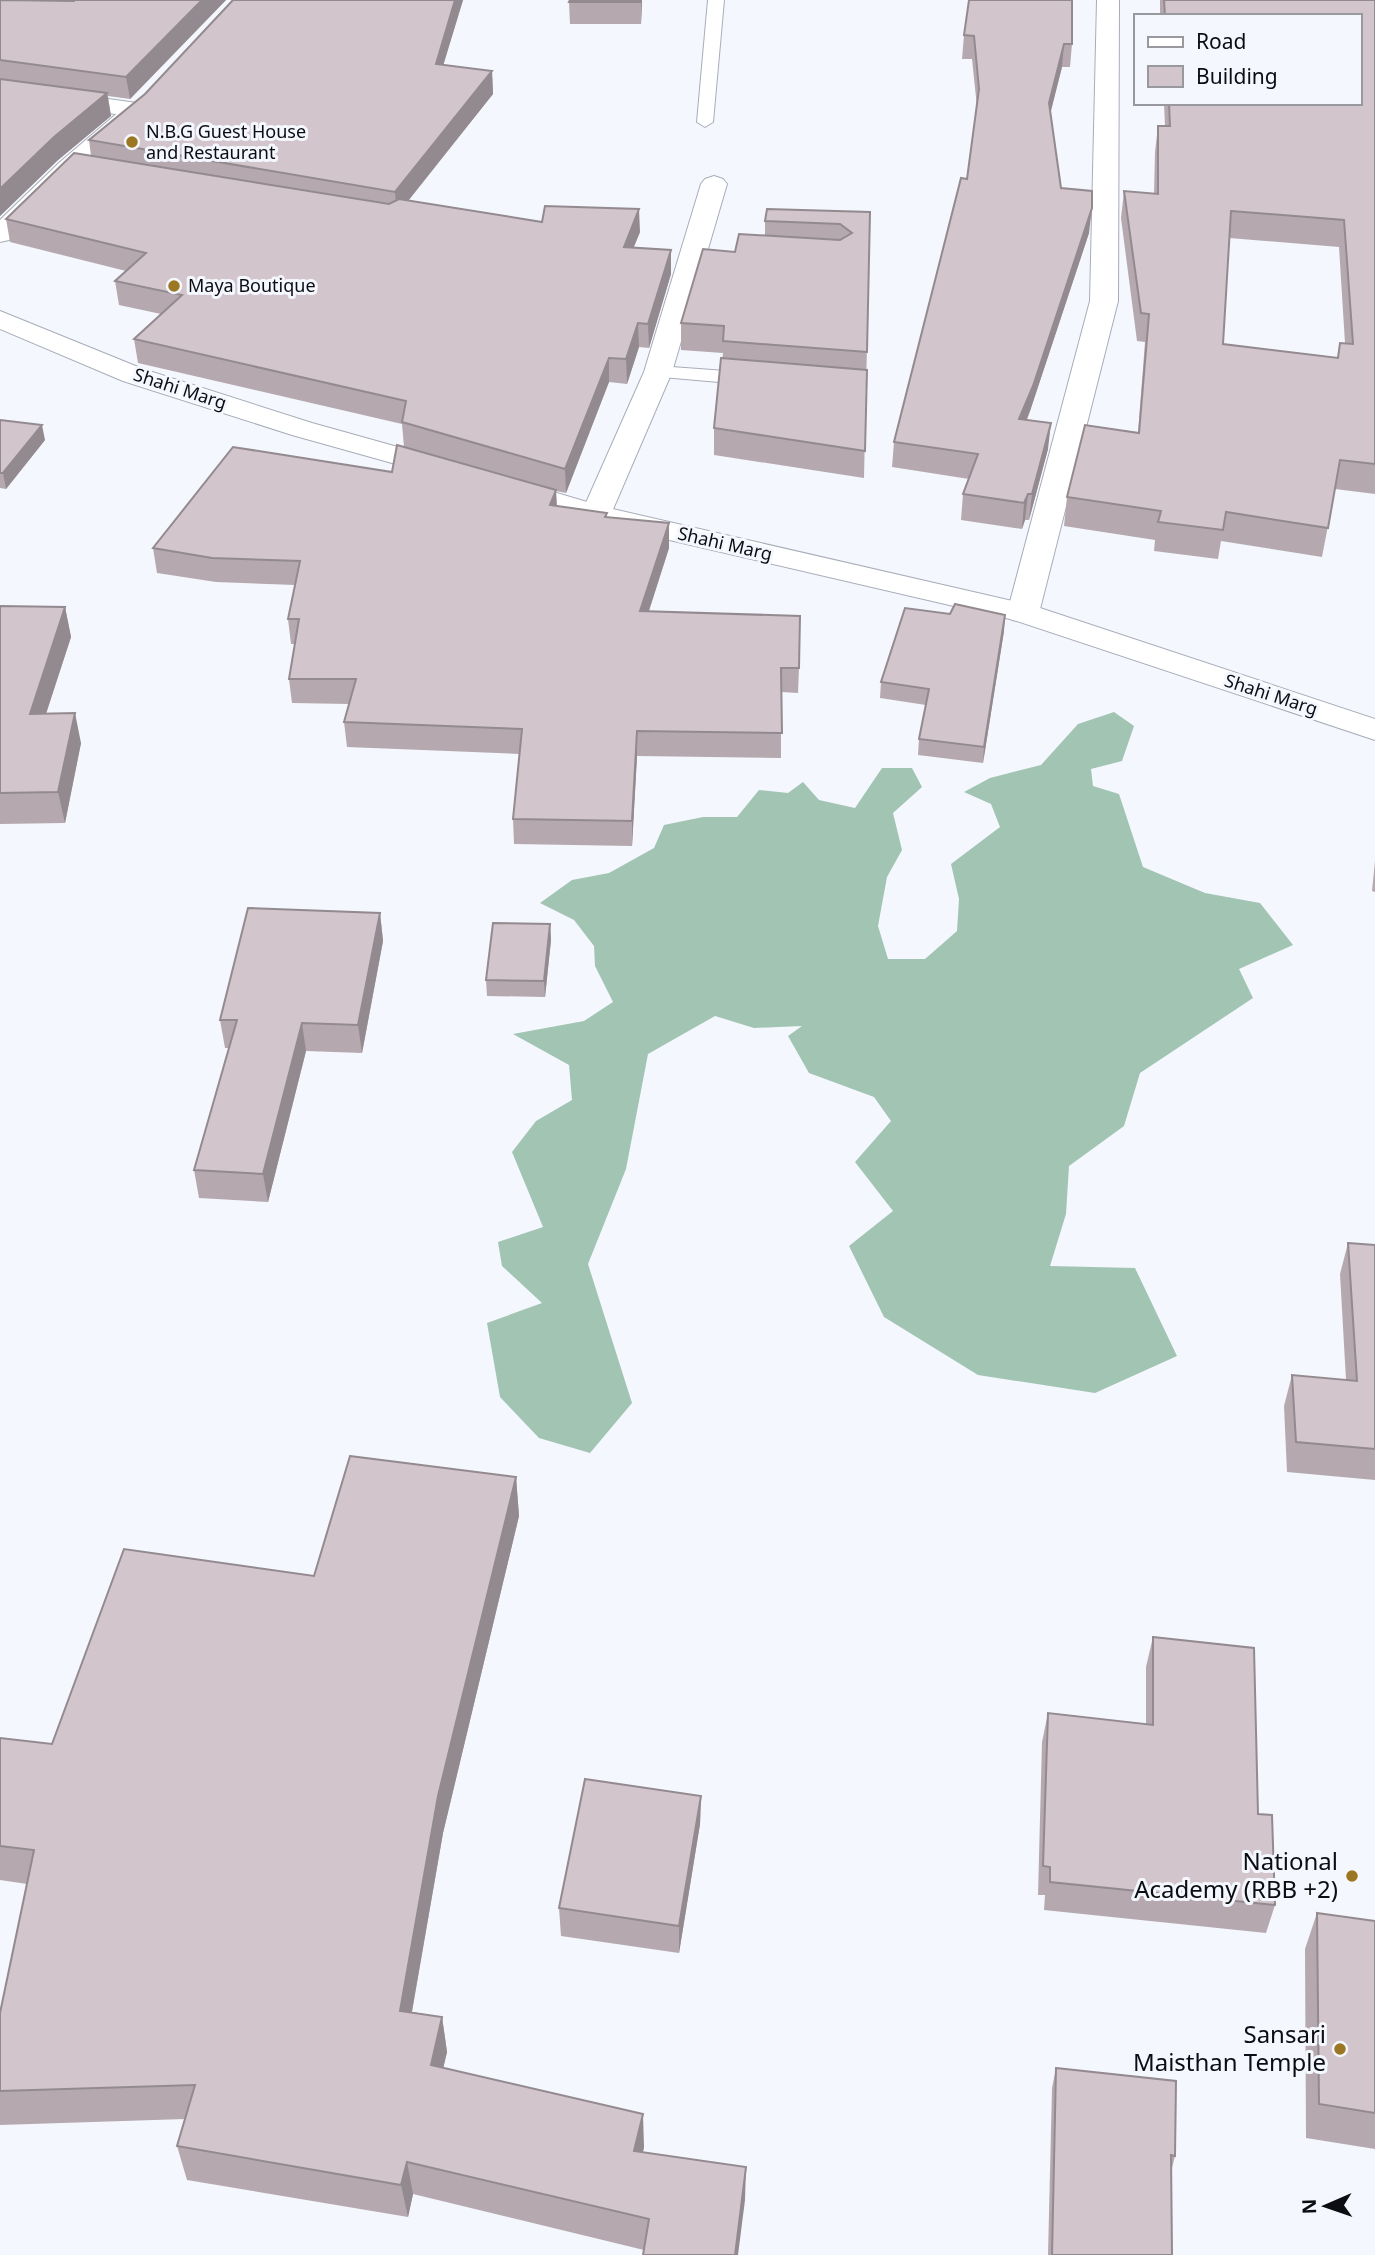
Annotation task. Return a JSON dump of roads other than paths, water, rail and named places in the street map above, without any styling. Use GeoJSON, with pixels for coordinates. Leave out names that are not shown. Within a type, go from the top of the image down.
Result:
{"type":"FeatureCollection","features":[{"type":"Feature","properties":{"kind":"street"},"geometry":{"type":"LineString","coordinates":[[1023,613],[1104,300],[1108,0]]}},
{"type":"Feature","properties":{"kind":"street"},"geometry":{"type":"LineString","coordinates":[[0,234],[69,167],[156,90]]}},
{"type":"Feature","properties":{"kind":"street"},"geometry":{"type":"LineString","coordinates":[[0,91],[136,110]]}},
{"type":"Feature","properties":{"kind":"street"},"geometry":{"type":"LineString","coordinates":[[596,514],[658,372],[700,252],[714,184]]}},
{"type":"Feature","properties":{"kind":"street","name":"Shahi Marg"},"geometry":{"type":"LineString","coordinates":[[0,319],[133,375],[302,429],[596,514],[1023,613],[1375,730]]}},
{"type":"Feature","properties":{"kind":"lane"},"geometry":{"type":"LineString","coordinates":[[705,121],[716,0]]}},
{"type":"Feature","properties":{"kind":"lane"},"geometry":{"type":"LineString","coordinates":[[69,167],[96,171]]}},
{"type":"Feature","properties":{"kind":"lane"},"geometry":{"type":"LineString","coordinates":[[658,372],[778,381]]}},
{"type":"Feature","properties":{"kind":"place","name":"N.B.G Guest House and Restaurant"},"geometry":{"type":"Point","coordinates":[132,142]}},
{"type":"Feature","properties":{"kind":"place","name":"Maya Boutique"},"geometry":{"type":"Point","coordinates":[174,286]}},
{"type":"Feature","properties":{"kind":"place","name":"National Academy (RBB +2)"},"geometry":{"type":"Point","coordinates":[1352,1876]}},
{"type":"Feature","properties":{"kind":"place","name":"Sansari Maisthan Temple"},"geometry":{"type":"Point","coordinates":[1340,2049]}}]}
